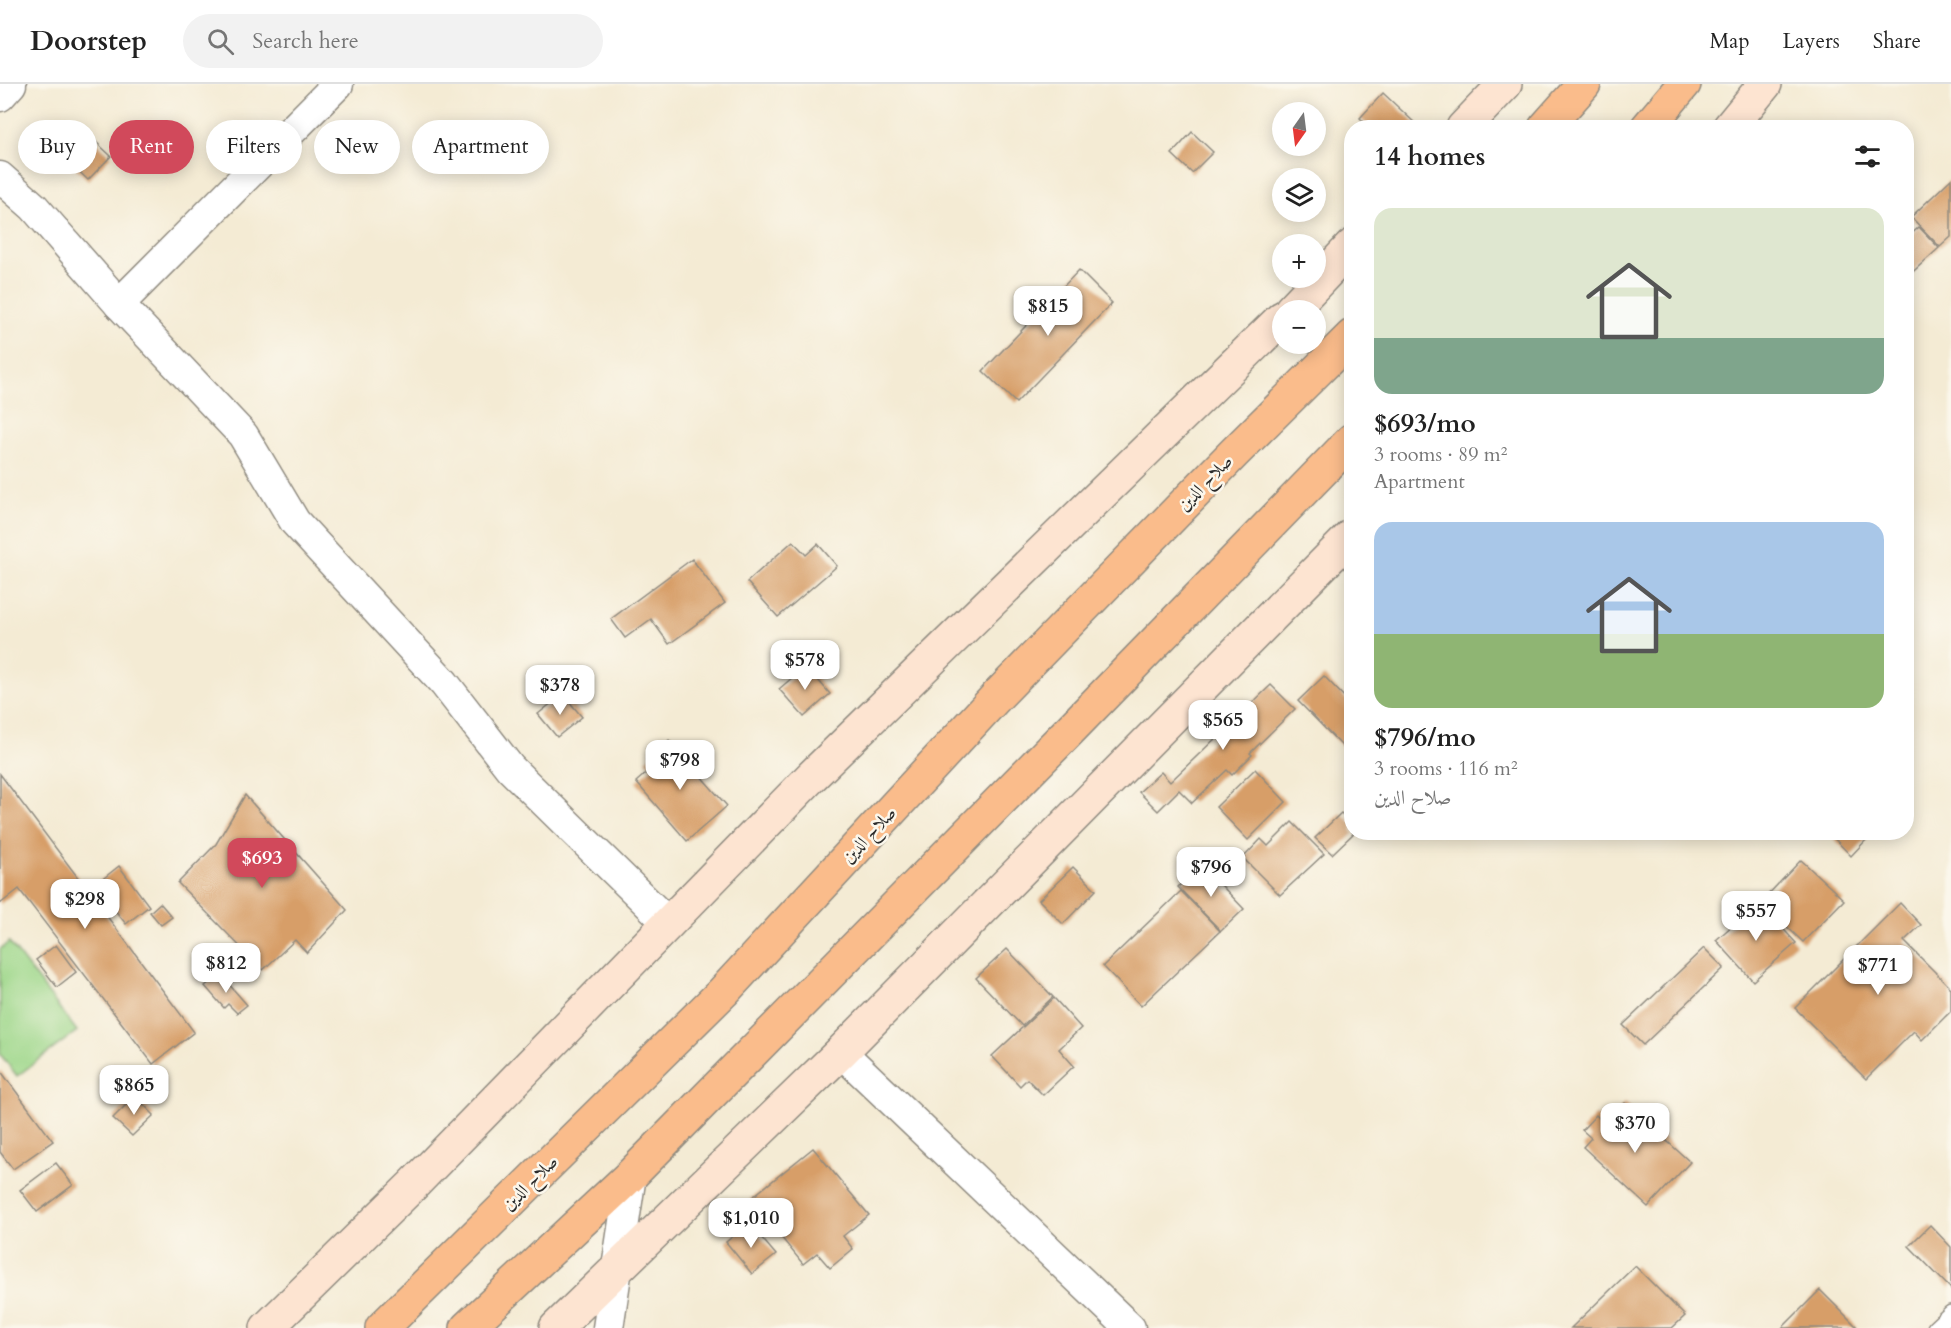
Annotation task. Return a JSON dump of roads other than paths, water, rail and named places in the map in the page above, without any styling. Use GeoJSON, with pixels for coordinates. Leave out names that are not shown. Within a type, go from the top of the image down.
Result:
{"type":"FeatureCollection","features":[{"type":"Feature","properties":{"kind":"highway"},"geometry":{"type":"LineString","coordinates":[[1552,120],[1584,84]]}},
{"type":"Feature","properties":{"kind":"highway"},"geometry":{"type":"LineString","coordinates":[[1654,120],[1684,84]]}},
{"type":"Feature","properties":{"kind":"highway","name":"صلاح الدين"},"geometry":{"type":"LineString","coordinates":[[382,1328],[723,992],[998,695],[1344,344]]}},
{"type":"Feature","properties":{"kind":"highway"},"geometry":{"type":"LineString","coordinates":[[466,1328],[631,1175],[1344,448]]}},
{"type":"Feature","properties":{"kind":"main road"},"geometry":{"type":"LineString","coordinates":[[1470,120],[1504,84]]}},
{"type":"Feature","properties":{"kind":"main road"},"geometry":{"type":"LineString","coordinates":[[1736,120],[1765,84]]}},
{"type":"Feature","properties":{"kind":"main road"},"geometry":{"type":"LineString","coordinates":[[1301,300],[1344,254]]}},
{"type":"Feature","properties":{"kind":"main road"},"geometry":{"type":"LineString","coordinates":[[267,1328],[413,1185],[812,776],[1272,328]]}},
{"type":"Feature","properties":{"kind":"main road"},"geometry":{"type":"LineString","coordinates":[[556,1328],[841,1052],[1344,543]]}},
{"type":"Feature","properties":{"kind":"street"},"geometry":{"type":"LineString","coordinates":[[0,96],[11,84]]}},
{"type":"Feature","properties":{"kind":"street"},"geometry":{"type":"LineString","coordinates":[[119,304],[338,84]]}},
{"type":"Feature","properties":{"kind":"street"},"geometry":{"type":"LineString","coordinates":[[0,177],[34,207],[119,304],[243,435],[295,522],[444,683],[510,768],[668,923]]}},
{"type":"Feature","properties":{"kind":"street"},"geometry":{"type":"LineString","coordinates":[[841,1052],[1130,1328]]}},
{"type":"Feature","properties":{"kind":"street"},"geometry":{"type":"LineString","coordinates":[[608,1328],[631,1175]]}},
{"type":"Feature","properties":{"kind":"lane"},"geometry":{"type":"LineString","coordinates":[[1935,1328],[1951,1313]]}}]}
